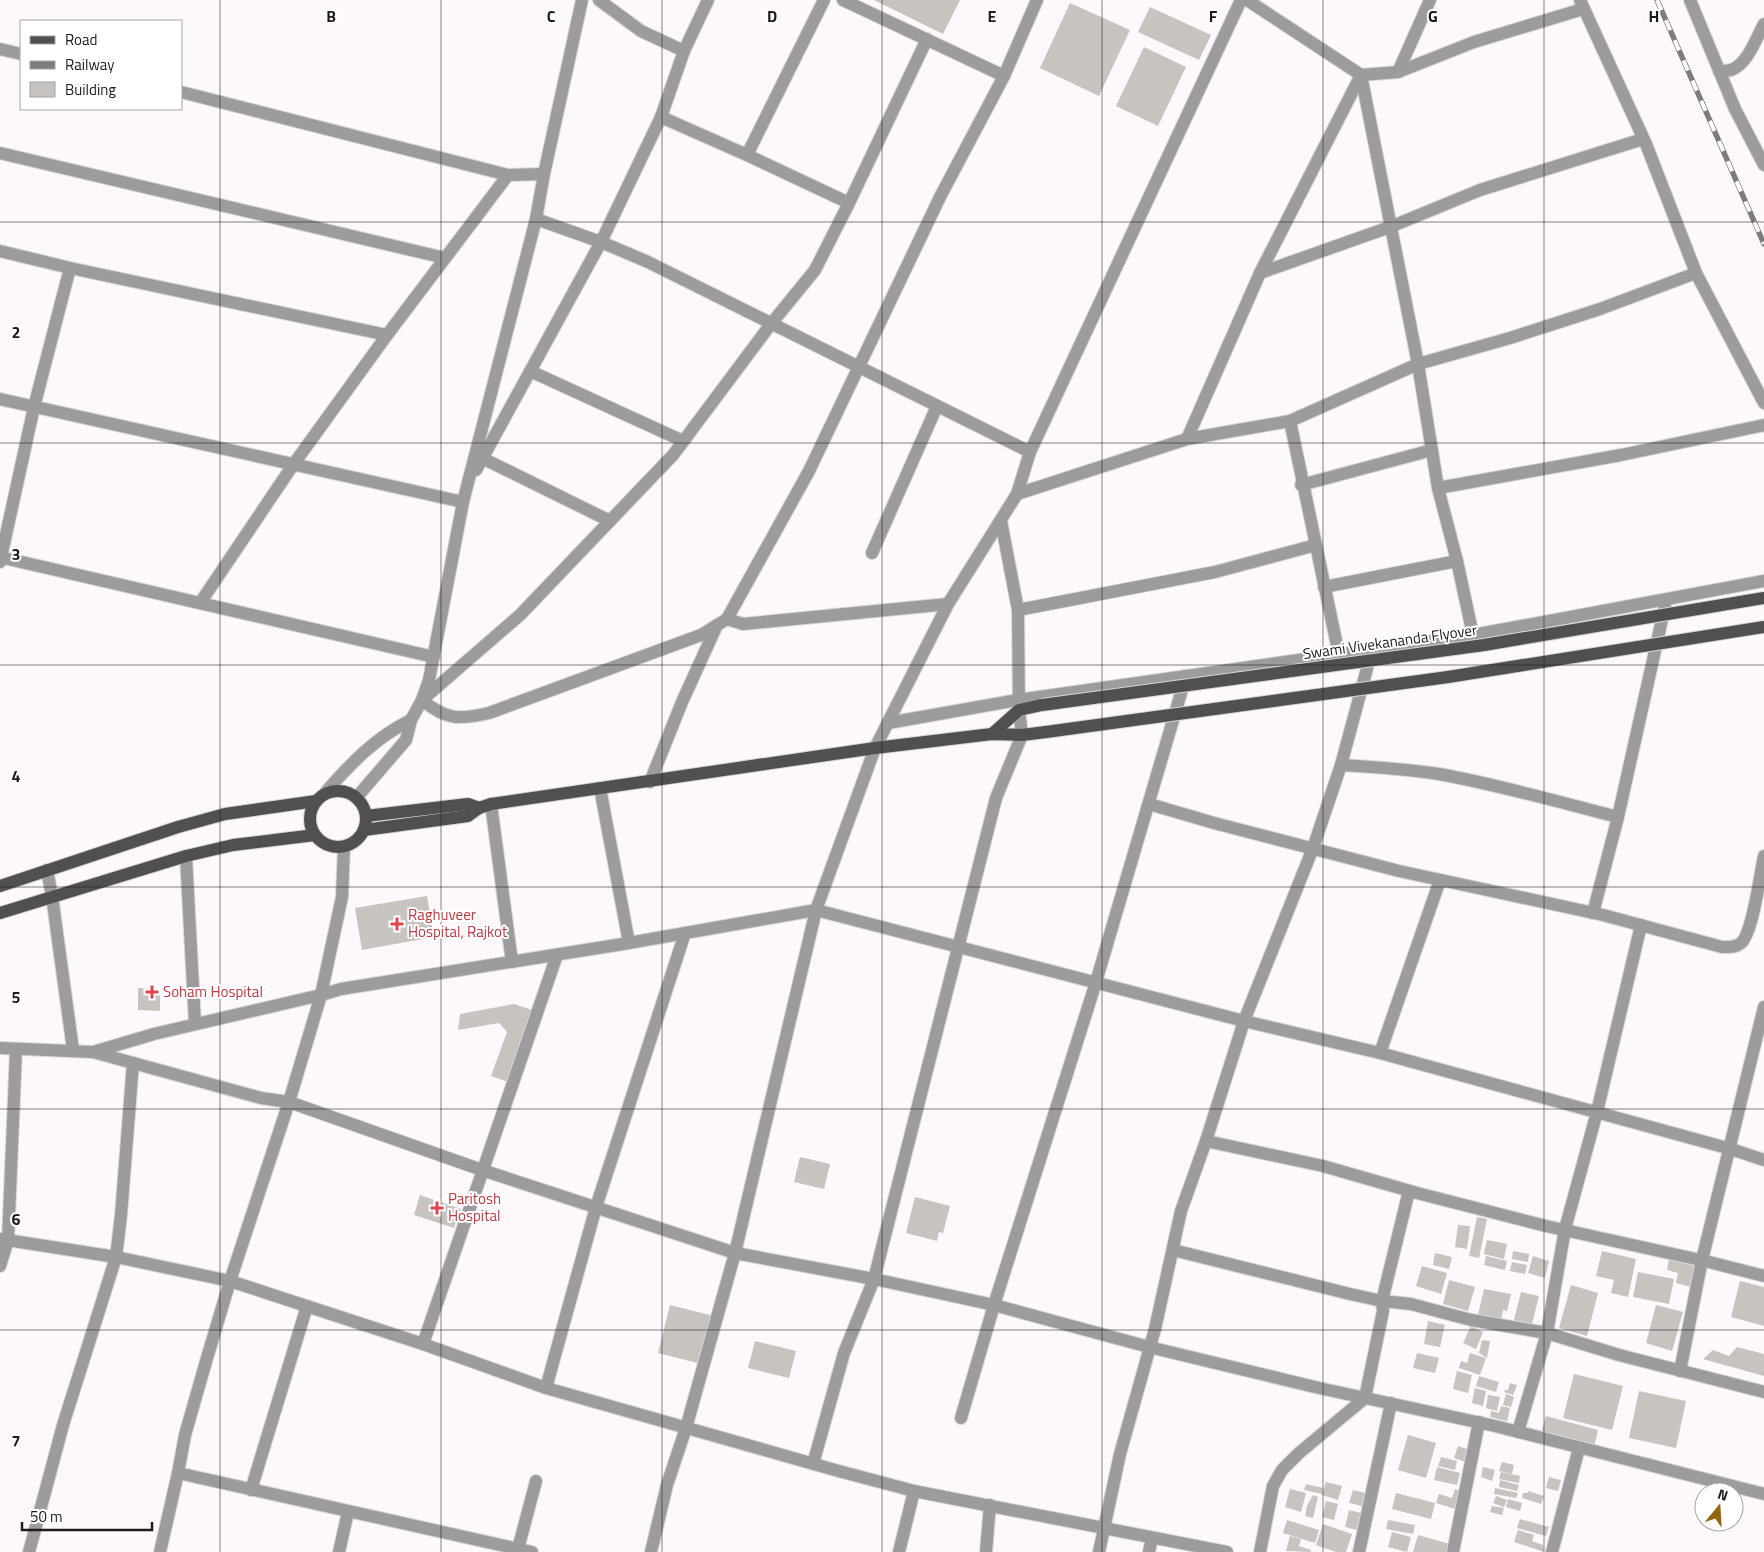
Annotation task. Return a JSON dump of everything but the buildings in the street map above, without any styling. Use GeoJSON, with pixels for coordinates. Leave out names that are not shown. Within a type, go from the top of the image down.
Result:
{"type":"FeatureCollection","features":[{"type":"Feature","properties":{"kind":"main road","name":"Swami Vivekananda Flyover"},"geometry":{"type":"LineString","coordinates":[[1018,706],[1042,705],[1484,645],[1764,598]]}},
{"type":"Feature","properties":{"kind":"main road"},"geometry":{"type":"LineString","coordinates":[[366,816],[468,804],[485,806],[875,748],[992,734],[1022,736],[1448,678],[1764,627]]}},
{"type":"Feature","properties":{"kind":"main road"},"geometry":{"type":"LineString","coordinates":[[992,734],[1018,706]]}},
{"type":"Feature","properties":{"kind":"main road"},"geometry":{"type":"LineString","coordinates":[[0,886],[178,827],[226,814],[320,797],[338,790],[352,794],[362,803],[366,816],[364,830],[356,841],[344,847],[330,846],[318,840],[311,828],[309,814],[320,797]]}},
{"type":"Feature","properties":{"kind":"main road"},"geometry":{"type":"LineString","coordinates":[[364,830],[468,816],[485,806]]}},
{"type":"Feature","properties":{"kind":"main road"},"geometry":{"type":"LineString","coordinates":[[0,913],[186,856],[233,845],[315,835]]}},
{"type":"Feature","properties":{"kind":"street"},"geometry":{"type":"LineString","coordinates":[[356,798],[406,740],[411,720],[430,680],[466,487],[536,219],[582,0]]}},
{"type":"Feature","properties":{"kind":"street"},"geometry":{"type":"LineString","coordinates":[[599,0],[641,31],[684,51]]}},
{"type":"Feature","properties":{"kind":"street"},"geometry":{"type":"LineString","coordinates":[[466,487],[601,242],[661,117],[684,51],[708,0]]}},
{"type":"Feature","properties":{"kind":"street"},"geometry":{"type":"LineString","coordinates":[[747,155],[824,0]]}},
{"type":"Feature","properties":{"kind":"street"},"geometry":{"type":"LineString","coordinates":[[843,0],[1004,76]]}},
{"type":"Feature","properties":{"kind":"street"},"geometry":{"type":"LineString","coordinates":[[650,782],[682,702],[722,622],[808,471],[940,197],[1004,76],[1037,0]]}},
{"type":"Feature","properties":{"kind":"street"},"geometry":{"type":"LineString","coordinates":[[651,1552],[667,1485],[686,1428],[735,1253],[816,910],[875,748],[948,604],[1017,494],[1030,452],[1240,0]]}},
{"type":"Feature","properties":{"kind":"street"},"geometry":{"type":"LineString","coordinates":[[1246,0],[1361,75],[1398,72],[1474,42],[1582,4],[1643,139],[1696,273],[1764,403]]}},
{"type":"Feature","properties":{"kind":"street"},"geometry":{"type":"LineString","coordinates":[[1398,72],[1430,0]]}},
{"type":"Feature","properties":{"kind":"street"},"geometry":{"type":"LineString","coordinates":[[1690,0],[1735,109],[1764,165]]}},
{"type":"Feature","properties":{"kind":"street"},"geometry":{"type":"LineString","coordinates":[[1719,71],[1730,70],[1739,65],[1747,55],[1764,24]]}},
{"type":"Feature","properties":{"kind":"street"},"geometry":{"type":"LineString","coordinates":[[422,700],[520,615],[673,455],[771,324],[815,270],[849,203],[926,39]]}},
{"type":"Feature","properties":{"kind":"street"},"geometry":{"type":"LineString","coordinates":[[0,49],[20,54]]}},
{"type":"Feature","properties":{"kind":"street"},"geometry":{"type":"LineString","coordinates":[[1361,75],[1418,364],[1438,488],[1457,561],[1473,635]]}},
{"type":"Feature","properties":{"kind":"street"},"geometry":{"type":"LineString","coordinates":[[1187,439],[1260,273],[1361,75]]}},
{"type":"Feature","properties":{"kind":"street"},"geometry":{"type":"LineString","coordinates":[[182,92],[508,175],[544,174]]}},
{"type":"Feature","properties":{"kind":"street"},"geometry":{"type":"LineString","coordinates":[[661,117],[849,203]]}},
{"type":"Feature","properties":{"kind":"street"},"geometry":{"type":"LineString","coordinates":[[1260,273],[1390,227],[1480,190],[1643,139]]}},
{"type":"Feature","properties":{"kind":"street"},"geometry":{"type":"LineString","coordinates":[[0,153],[445,258]]}},
{"type":"Feature","properties":{"kind":"street"},"geometry":{"type":"LineString","coordinates":[[200,603],[293,465],[387,335],[508,175]]}},
{"type":"Feature","properties":{"kind":"street"},"geometry":{"type":"LineString","coordinates":[[536,219],[601,242],[648,262],[1030,452]]}},
{"type":"Feature","properties":{"kind":"street"},"geometry":{"type":"LineString","coordinates":[[0,251],[70,268],[387,335]]}},
{"type":"Feature","properties":{"kind":"street"},"geometry":{"type":"LineString","coordinates":[[70,268],[34,407],[0,559],[434,657]]}},
{"type":"Feature","properties":{"kind":"street"},"geometry":{"type":"LineString","coordinates":[[1017,494],[1187,439],[1290,421],[1418,364],[1510,338],[1600,309],[1696,273]]}},
{"type":"Feature","properties":{"kind":"street"},"geometry":{"type":"LineString","coordinates":[[530,371],[683,441]]}},
{"type":"Feature","properties":{"kind":"street"},"geometry":{"type":"LineString","coordinates":[[0,399],[463,502]]}},
{"type":"Feature","properties":{"kind":"street"},"geometry":{"type":"LineString","coordinates":[[872,554],[937,406]]}},
{"type":"Feature","properties":{"kind":"street"},"geometry":{"type":"LineString","coordinates":[[1290,421],[1338,655]]}},
{"type":"Feature","properties":{"kind":"street"},"geometry":{"type":"LineString","coordinates":[[1438,488],[1764,425]]}},
{"type":"Feature","properties":{"kind":"street"},"geometry":{"type":"LineString","coordinates":[[1302,485],[1432,450]]}},
{"type":"Feature","properties":{"kind":"street"},"geometry":{"type":"LineString","coordinates":[[482,458],[610,521]]}},
{"type":"Feature","properties":{"kind":"street"},"geometry":{"type":"LineString","coordinates":[[812,1464],[844,1353],[874,1279],[996,798],[1022,736],[1018,706],[1018,610],[1001,521]]}},
{"type":"Feature","properties":{"kind":"street"},"geometry":{"type":"LineString","coordinates":[[1018,610],[1215,572],[1316,546]]}},
{"type":"Feature","properties":{"kind":"street"},"geometry":{"type":"LineString","coordinates":[[1324,588],[1457,561]]}},
{"type":"Feature","properties":{"kind":"street"},"geometry":{"type":"LineString","coordinates":[[888,723],[1018,706],[1186,676],[1473,635],[1764,581]]}},
{"type":"Feature","properties":{"kind":"street"},"geometry":{"type":"LineString","coordinates":[[1593,913],[1618,817],[1666,599]]}},
{"type":"Feature","properties":{"kind":"street"},"geometry":{"type":"LineString","coordinates":[[422,700],[436,712],[451,718],[469,718],[489,713],[700,635],[722,622],[743,624],[948,604]]}},
{"type":"Feature","properties":{"kind":"street"},"geometry":{"type":"LineString","coordinates":[[1099,1552],[1120,1454],[1155,1329],[1181,1211],[1206,1141],[1244,1021],[1313,848],[1340,765],[1372,650]]}},
{"type":"Feature","properties":{"kind":"street"},"geometry":{"type":"LineString","coordinates":[[961,1418],[994,1305],[1096,982],[1186,676]]}},
{"type":"Feature","properties":{"kind":"street"},"geometry":{"type":"LineString","coordinates":[[320,797],[350,764],[391,730],[411,720]]}},
{"type":"Feature","properties":{"kind":"street"},"geometry":{"type":"LineString","coordinates":[[1340,765],[1385,767],[1439,774],[1508,789],[1618,817]]}},
{"type":"Feature","properties":{"kind":"street"},"geometry":{"type":"LineString","coordinates":[[600,788],[629,943]]}},
{"type":"Feature","properties":{"kind":"street"},"geometry":{"type":"LineString","coordinates":[[1149,804],[1214,823],[1440,880],[1593,913],[1732,948],[1740,944],[1745,938],[1764,856]]}},
{"type":"Feature","properties":{"kind":"street"},"geometry":{"type":"LineString","coordinates":[[485,806],[512,962]]}},
{"type":"Feature","properties":{"kind":"street"},"geometry":{"type":"LineString","coordinates":[[160,1552],[185,1435],[230,1281],[322,995],[342,897],[344,847]]}},
{"type":"Feature","properties":{"kind":"street"},"geometry":{"type":"LineString","coordinates":[[186,856],[194,1024]]}},
{"type":"Feature","properties":{"kind":"street"},"geometry":{"type":"LineString","coordinates":[[47,870],[72,1050]]}},
{"type":"Feature","properties":{"kind":"street"},"geometry":{"type":"LineString","coordinates":[[1380,1053],[1440,880]]}},
{"type":"Feature","properties":{"kind":"street"},"geometry":{"type":"LineString","coordinates":[[94,1052],[194,1024],[341,989],[557,955],[816,910],[1244,1021],[1380,1053],[1731,1148],[1764,1160]]}},
{"type":"Feature","properties":{"kind":"street"},"geometry":{"type":"LineString","coordinates":[[1518,1432],[1547,1333],[1565,1229],[1597,1112],[1641,925]]}},
{"type":"Feature","properties":{"kind":"street"},"geometry":{"type":"LineString","coordinates":[[546,1388],[596,1207],[685,933]]}},
{"type":"Feature","properties":{"kind":"street"},"geometry":{"type":"LineString","coordinates":[[423,1344],[557,955]]}},
{"type":"Feature","properties":{"kind":"street"},"geometry":{"type":"LineString","coordinates":[[1680,1371],[1702,1260],[1731,1148],[1764,1007]]}},
{"type":"Feature","properties":{"kind":"street"},"geometry":{"type":"LineString","coordinates":[[0,1048],[94,1052],[262,1098],[288,1102],[482,1170],[735,1253],[874,1279],[994,1305],[1149,1347],[1365,1398],[1479,1422],[1764,1494]]}},
{"type":"Feature","properties":{"kind":"street"},"geometry":{"type":"LineString","coordinates":[[0,1266],[4,1239],[16,1050]]}},
{"type":"Feature","properties":{"kind":"street"},"geometry":{"type":"LineString","coordinates":[[28,1552],[63,1425],[116,1257],[122,1215],[133,1062]]}},
{"type":"Feature","properties":{"kind":"street"},"geometry":{"type":"LineString","coordinates":[[1206,1141],[1323,1166],[1409,1190],[1565,1229],[1764,1276]]}},
{"type":"Feature","properties":{"kind":"street"},"geometry":{"type":"LineString","coordinates":[[1260,1552],[1273,1486],[1282,1470],[1299,1453],[1365,1398],[1383,1311],[1382,1301],[1409,1190]]}},
{"type":"Feature","properties":{"kind":"street"},"geometry":{"type":"LineString","coordinates":[[4,1239],[116,1257],[230,1281],[423,1344],[546,1388],[914,1491],[1227,1552]]}},
{"type":"Feature","properties":{"kind":"street"},"geometry":{"type":"LineString","coordinates":[[1173,1250],[1382,1301],[1411,1304],[1471,1320],[1547,1333],[1680,1371],[1764,1392]]}},
{"type":"Feature","properties":{"kind":"street"},"geometry":{"type":"LineString","coordinates":[[251,1490],[307,1306]]}},
{"type":"Feature","properties":{"kind":"street"},"geometry":{"type":"LineString","coordinates":[[1359,1552],[1391,1403]]}},
{"type":"Feature","properties":{"kind":"street"},"geometry":{"type":"LineString","coordinates":[[1453,1552],[1479,1422]]}},
{"type":"Feature","properties":{"kind":"street"},"geometry":{"type":"LineString","coordinates":[[1552,1552],[1579,1448]]}},
{"type":"Feature","properties":{"kind":"street"},"geometry":{"type":"LineString","coordinates":[[178,1473],[532,1552]]}},
{"type":"Feature","properties":{"kind":"street"},"geometry":{"type":"LineString","coordinates":[[518,1549],[536,1481]]}},
{"type":"Feature","properties":{"kind":"street"},"geometry":{"type":"LineString","coordinates":[[899,1552],[914,1491]]}},
{"type":"Feature","properties":{"kind":"street"},"geometry":{"type":"LineString","coordinates":[[986,1552],[990,1505]]}},
{"type":"Feature","properties":{"kind":"street"},"geometry":{"type":"LineString","coordinates":[[339,1552],[348,1512]]}},
{"type":"Feature","properties":{"kind":"street"},"geometry":{"type":"LineString","coordinates":[[1149,1552],[1152,1538]]}},
{"type":"Feature","properties":{"kind":"railway"},"geometry":{"type":"LineString","coordinates":[[1657,0],[1764,244]]}},
{"type":"Feature","properties":{"kind":"place","name":"Raghuveer Hospital, Rajkot"},"geometry":{"type":"Point","coordinates":[397,924]}},
{"type":"Feature","properties":{"kind":"place","name":"Soham Hospital"},"geometry":{"type":"Point","coordinates":[152,992]}},
{"type":"Feature","properties":{"kind":"place","name":"Paritosh Hospital"},"geometry":{"type":"Point","coordinates":[437,1208]}}]}
